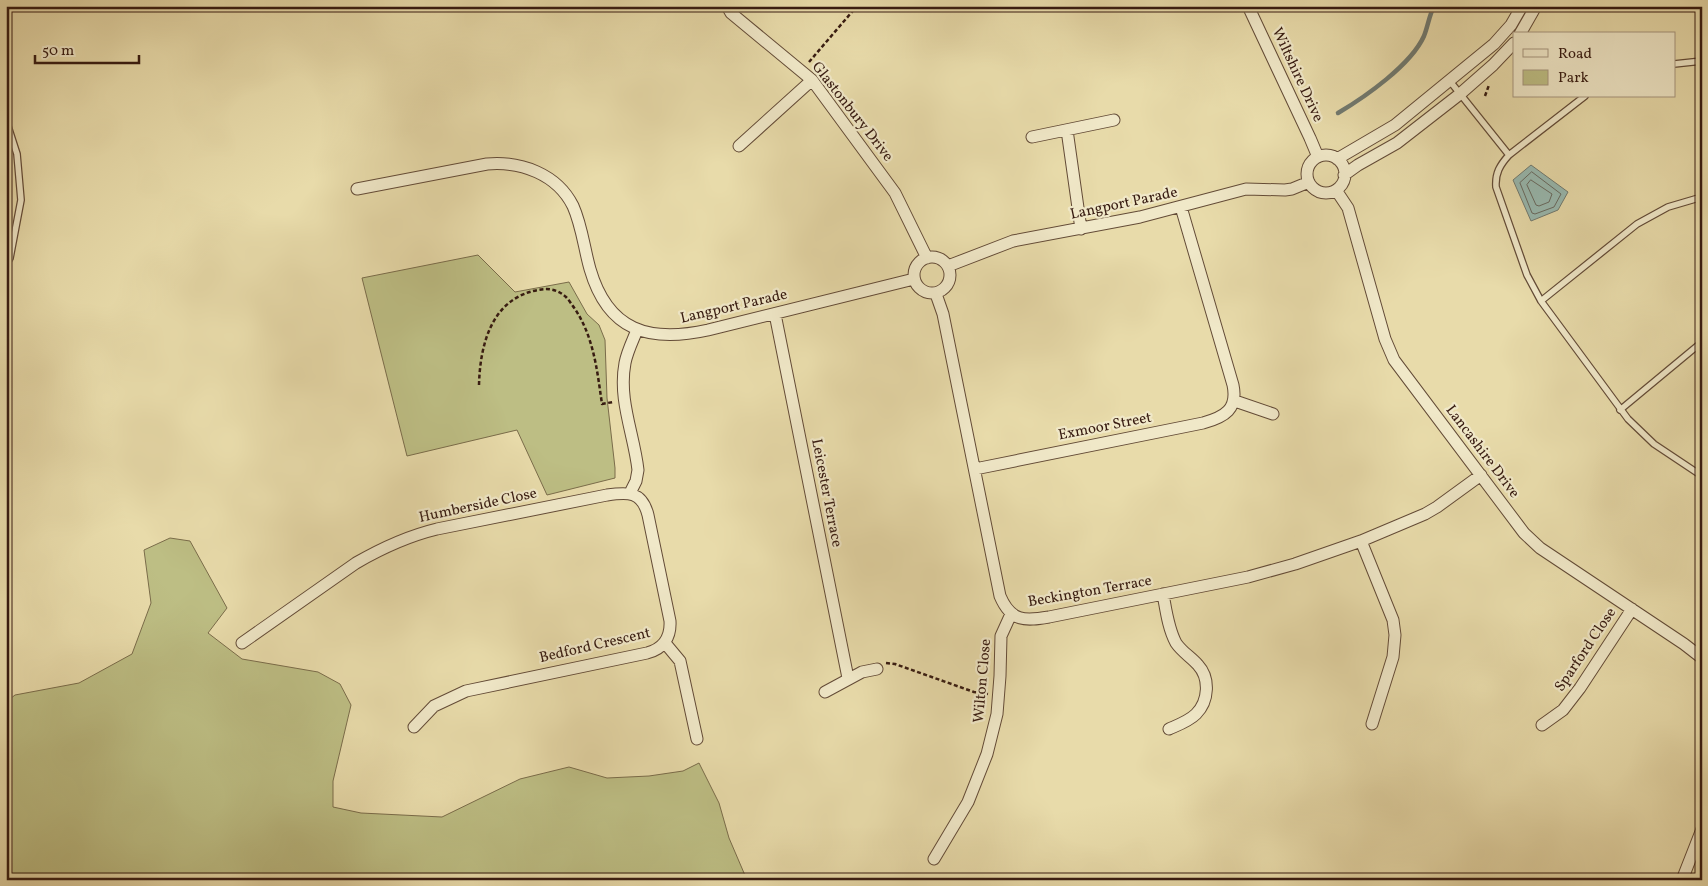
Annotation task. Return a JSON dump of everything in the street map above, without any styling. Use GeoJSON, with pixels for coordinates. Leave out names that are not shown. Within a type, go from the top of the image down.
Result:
{"type":"FeatureCollection","features":[{"type":"Feature","properties":{"kind":"street","name":"Glastonbury Drive"},"geometry":{"type":"LineString","coordinates":[[727,6],[731,14],[812,80],[895,193],[926,258]]}},
{"type":"Feature","properties":{"kind":"street","name":"Wiltshire Drive"},"geometry":{"type":"LineString","coordinates":[[1248,6],[1318,157]]}},
{"type":"Feature","properties":{"kind":"street"},"geometry":{"type":"LineString","coordinates":[[1337,159],[1395,125],[1498,39],[1511,25],[1522,6]]}},
{"type":"Feature","properties":{"kind":"street"},"geometry":{"type":"LineString","coordinates":[[1521,32],[1536,6]]}},
{"type":"Feature","properties":{"kind":"street"},"geometry":{"type":"LineString","coordinates":[[1344,175],[1397,143],[1460,94],[1493,65],[1513,44]]}},
{"type":"Feature","properties":{"kind":"street"},"geometry":{"type":"LineString","coordinates":[[739,146],[812,80]]}},
{"type":"Feature","properties":{"kind":"street"},"geometry":{"type":"LineString","coordinates":[[1032,137],[1114,120]]}},
{"type":"Feature","properties":{"kind":"street"},"geometry":{"type":"LineString","coordinates":[[1067,130],[1081,229]]}},
{"type":"Feature","properties":{"kind":"street"},"geometry":{"type":"LineString","coordinates":[[1328,156],[1337,159],[1344,169],[1343,181],[1336,190],[1321,192],[1312,187],[1309,182],[1307,177],[1309,165],[1318,157],[1328,156]]}},
{"type":"Feature","properties":{"kind":"street","name":"Langport Parade"},"geometry":{"type":"LineString","coordinates":[[357,189],[495,163],[516,164],[542,173],[556,185],[573,206],[592,274],[601,298],[616,316],[637,330],[666,336],[687,335],[914,279]]}},
{"type":"Feature","properties":{"kind":"street","name":"Langport Parade"},"geometry":{"type":"LineString","coordinates":[[948,266],[1013,242],[1181,207],[1246,189],[1285,190],[1309,182]]}},
{"type":"Feature","properties":{"kind":"street","name":"Lancashire Drive"},"geometry":{"type":"LineString","coordinates":[[1336,190],[1348,208],[1385,339],[1394,360],[1524,533],[1540,548],[1702,658]]}},
{"type":"Feature","properties":{"kind":"street"},"geometry":{"type":"LineString","coordinates":[[1181,207],[1233,385],[1235,402],[1272,414]]}},
{"type":"Feature","properties":{"kind":"street"},"geometry":{"type":"LineString","coordinates":[[926,258],[938,258],[948,266],[951,275],[950,282],[936,294],[922,292],[917,287],[914,279],[916,265],[926,258]]}},
{"type":"Feature","properties":{"kind":"street","name":"Beckington Terrace"},"geometry":{"type":"LineString","coordinates":[[936,294],[943,314],[1000,596],[1004,607],[1017,618],[1031,620],[1270,572],[1361,541],[1425,514],[1442,504],[1481,475]]}},
{"type":"Feature","properties":{"kind":"street","name":"Leicester Terrace"},"geometry":{"type":"LineString","coordinates":[[775,314],[848,678]]}},
{"type":"Feature","properties":{"kind":"street"},"geometry":{"type":"LineString","coordinates":[[630,493],[636,481],[638,470],[623,400],[623,384],[625,361],[637,330]]}},
{"type":"Feature","properties":{"kind":"street","name":"Exmoor Street"},"geometry":{"type":"LineString","coordinates":[[975,469],[1210,421],[1224,414],[1235,402]]}},
{"type":"Feature","properties":{"kind":"street","name":"Humberside Close"},"geometry":{"type":"LineString","coordinates":[[242,643],[356,563],[374,552],[417,534],[607,495],[630,493]]}},
{"type":"Feature","properties":{"kind":"street","name":"Bedford Crescent"},"geometry":{"type":"LineString","coordinates":[[414,727],[434,706],[466,691],[647,653],[665,643],[670,632],[670,621],[648,515],[643,501],[630,493]]}},
{"type":"Feature","properties":{"kind":"street"},"geometry":{"type":"LineString","coordinates":[[1361,541],[1393,620],[1395,635],[1393,657],[1372,724]]}},
{"type":"Feature","properties":{"kind":"street"},"geometry":{"type":"LineString","coordinates":[[1163,594],[1174,640],[1183,652],[1201,669],[1207,690],[1205,699],[1196,714],[1169,729]]}},
{"type":"Feature","properties":{"kind":"street","name":"Sparford Close"},"geometry":{"type":"LineString","coordinates":[[1542,725],[1563,710],[1569,703],[1632,609]]}},
{"type":"Feature","properties":{"kind":"street","name":"Wilton Close"},"geometry":{"type":"LineString","coordinates":[[934,859],[968,802],[987,754],[999,695],[1001,636],[1011,614]]}},
{"type":"Feature","properties":{"kind":"street"},"geometry":{"type":"LineString","coordinates":[[665,643],[680,661],[697,739]]}},
{"type":"Feature","properties":{"kind":"street"},"geometry":{"type":"LineString","coordinates":[[825,692],[848,678],[876,669]]}},
{"type":"Feature","properties":{"kind":"street"},"geometry":{"type":"LineString","coordinates":[[1682,880],[1702,829]]}},
{"type":"Feature","properties":{"kind":"lane"},"geometry":{"type":"LineString","coordinates":[[1676,64],[1702,61]]}},
{"type":"Feature","properties":{"kind":"lane"},"geometry":{"type":"LineString","coordinates":[[1449,80],[1510,155]]}},
{"type":"Feature","properties":{"kind":"lane"},"geometry":{"type":"LineString","coordinates":[[1582,98],[1501,164],[1495,177],[1496,187],[1527,275],[1541,301],[1620,410],[1654,444],[1702,476]]}},
{"type":"Feature","properties":{"kind":"lane"},"geometry":{"type":"LineString","coordinates":[[6,120],[18,154],[21,200],[10,258],[6,265]]}},
{"type":"Feature","properties":{"kind":"lane"},"geometry":{"type":"LineString","coordinates":[[1541,301],[1637,224],[1668,208],[1702,197]]}},
{"type":"Feature","properties":{"kind":"lane"},"geometry":{"type":"LineString","coordinates":[[1620,410],[1702,342]]}},
{"type":"Feature","properties":{"kind":"path"},"geometry":{"type":"LineString","coordinates":[[801,70],[857,6]]}},
{"type":"Feature","properties":{"kind":"path"},"geometry":{"type":"LineString","coordinates":[[479,385],[479,364],[482,348],[490,328],[500,312],[518,296],[546,289],[555,290],[567,298],[586,328],[592,346],[602,404],[623,400]]}},
{"type":"Feature","properties":{"kind":"path"},"geometry":{"type":"LineString","coordinates":[[876,669],[886,663],[895,664],[974,692],[999,695]]}},
{"type":"Feature","properties":{"kind":"green space"},"geometry":{"type":"Polygon","coordinates":[[[478,255],[515,292],[569,282],[587,314],[599,325],[605,340],[607,398],[615,478],[547,495],[517,430],[407,456],[362,278],[478,255]]]}},
{"type":"Feature","properties":{"kind":"green space"},"geometry":{"type":"Polygon","coordinates":[[[170,538],[190,541],[227,608],[208,633],[242,659],[318,672],[340,684],[351,705],[333,781],[333,807],[361,813],[442,817],[520,779],[569,767],[607,778],[649,776],[683,771],[699,763],[719,803],[729,838],[747,880],[6,880],[6,702],[15,695],[79,683],[132,654],[151,603],[144,550],[170,538]]]}},
{"type":"Feature","properties":{"kind":"water"},"geometry":{"type":"Polygon","coordinates":[[[1531,165],[1568,192],[1558,210],[1531,221],[1513,180],[1531,165]]]}},
{"type":"Feature","properties":{"kind":"waterway"},"geometry":{"type":"LineString","coordinates":[[1338,113],[1374,89],[1409,58],[1424,36],[1434,6]]}}]}
